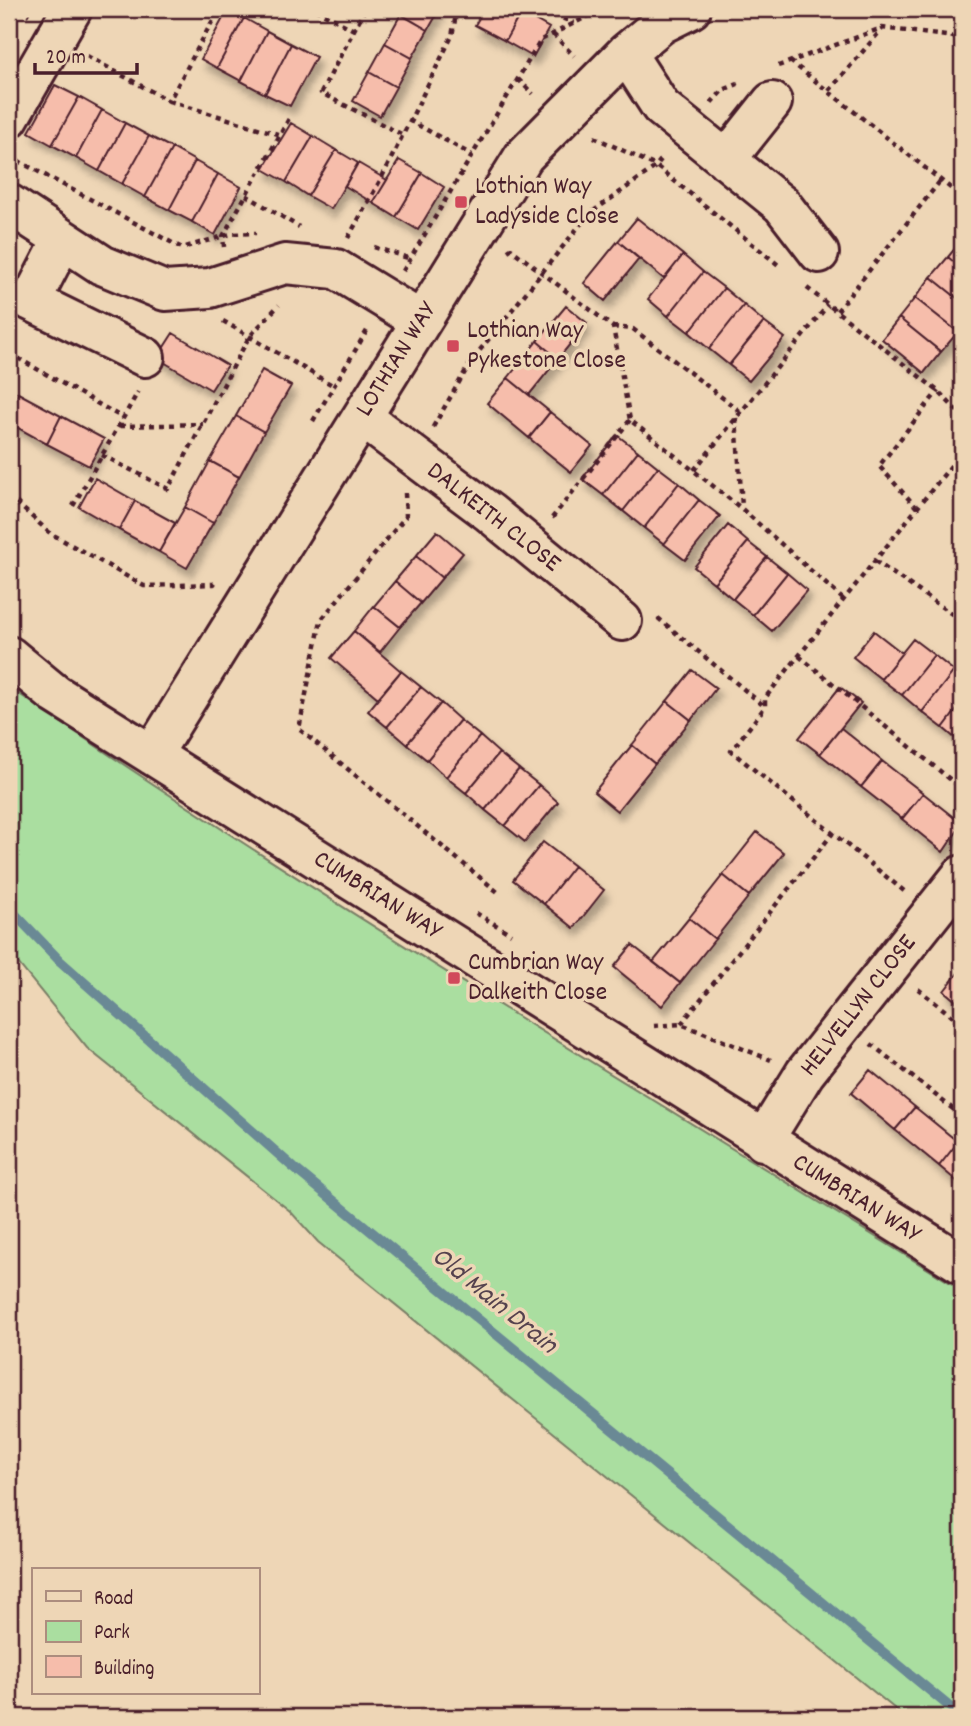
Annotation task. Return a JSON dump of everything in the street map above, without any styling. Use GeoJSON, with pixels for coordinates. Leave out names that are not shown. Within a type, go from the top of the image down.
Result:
{"type":"FeatureCollection","features":[{"type":"Feature","properties":{"kind":"street"},"geometry":{"type":"LineString","coordinates":[[9,118],[72,9]]}},
{"type":"Feature","properties":{"kind":"street","name":"LOTHIAN WAY"},"geometry":{"type":"LineString","coordinates":[[152,755],[524,156],[626,52],[662,24],[691,9]]}},
{"type":"Feature","properties":{"kind":"street"},"geometry":{"type":"LineString","coordinates":[[626,52],[661,107],[782,205],[802,269]]}},
{"type":"Feature","properties":{"kind":"street"},"geometry":{"type":"LineString","coordinates":[[726,160],[762,84]]}},
{"type":"Feature","properties":{"kind":"street"},"geometry":{"type":"LineString","coordinates":[[9,204],[102,265],[165,291],[210,288],[285,264],[336,269],[421,321]]}},
{"type":"Feature","properties":{"kind":"street"},"geometry":{"type":"LineString","coordinates":[[62,241],[31,301],[144,370]]}},
{"type":"Feature","properties":{"kind":"street","name":"DALKEITH CLOSE"},"geometry":{"type":"LineString","coordinates":[[362,417],[622,621]]}},
{"type":"Feature","properties":{"kind":"street","name":"CUMBRIAN WAY"},"geometry":{"type":"LineString","coordinates":[[9,656],[55,694],[962,1264]]}},
{"type":"Feature","properties":{"kind":"street","name":"HELVELLYN CLOSE"},"geometry":{"type":"LineString","coordinates":[[763,1141],[805,1073],[962,875]]}},
{"type":"Feature","properties":{"kind":"path"},"geometry":{"type":"LineString","coordinates":[[169,101],[219,9]]}},
{"type":"Feature","properties":{"kind":"path"},"geometry":{"type":"LineString","coordinates":[[314,9],[354,30]]}},
{"type":"Feature","properties":{"kind":"path"},"geometry":{"type":"LineString","coordinates":[[365,9],[321,93],[403,135]]}},
{"type":"Feature","properties":{"kind":"path"},"geometry":{"type":"LineString","coordinates":[[348,239],[452,36],[457,9]]}},
{"type":"Feature","properties":{"kind":"path"},"geometry":{"type":"LineString","coordinates":[[552,9],[549,13],[573,23]]}},
{"type":"Feature","properties":{"kind":"path"},"geometry":{"type":"LineString","coordinates":[[306,432],[541,40],[601,9]]}},
{"type":"Feature","properties":{"kind":"path"},"geometry":{"type":"LineString","coordinates":[[499,893],[299,729],[321,620],[406,516],[405,477],[412,455],[430,432],[472,360],[588,215],[656,166],[723,90],[762,84],[790,61],[882,28],[962,37]]}},
{"type":"Feature","properties":{"kind":"path"},"geometry":{"type":"LineString","coordinates":[[829,91],[882,28]]}},
{"type":"Feature","properties":{"kind":"path"},"geometry":{"type":"LineString","coordinates":[[78,50],[169,101],[281,135]]}},
{"type":"Feature","properties":{"kind":"path"},"geometry":{"type":"LineString","coordinates":[[790,61],[961,194]]}},
{"type":"Feature","properties":{"kind":"path"},"geometry":{"type":"LineString","coordinates":[[227,283],[223,236],[291,115]]}},
{"type":"Feature","properties":{"kind":"path"},"geometry":{"type":"LineString","coordinates":[[409,120],[472,155]]}},
{"type":"Feature","properties":{"kind":"path"},"geometry":{"type":"LineString","coordinates":[[559,121],[656,166],[802,269],[828,305],[938,391],[962,416]]}},
{"type":"Feature","properties":{"kind":"path"},"geometry":{"type":"LineString","coordinates":[[9,156],[182,248],[223,236],[268,232]]}},
{"type":"Feature","properties":{"kind":"path"},"geometry":{"type":"LineString","coordinates":[[836,311],[941,180]]}},
{"type":"Feature","properties":{"kind":"path"},"geometry":{"type":"LineString","coordinates":[[246,195],[306,231],[293,231]]}},
{"type":"Feature","properties":{"kind":"path"},"geometry":{"type":"LineString","coordinates":[[335,234],[360,243]]}},
{"type":"Feature","properties":{"kind":"path"},"geometry":{"type":"LineString","coordinates":[[373,247],[411,258]]}},
{"type":"Feature","properties":{"kind":"path"},"geometry":{"type":"LineString","coordinates":[[102,455],[168,489],[249,337],[299,285],[310,267]]}},
{"type":"Feature","properties":{"kind":"path"},"geometry":{"type":"LineString","coordinates":[[542,272],[613,327],[633,329],[741,412]]}},
{"type":"Feature","properties":{"kind":"path"},"geometry":{"type":"LineString","coordinates":[[191,289],[206,312],[334,386]]}},
{"type":"Feature","properties":{"kind":"path"},"geometry":{"type":"LineString","coordinates":[[694,470],[828,305]]}},
{"type":"Feature","properties":{"kind":"path"},"geometry":{"type":"LineString","coordinates":[[613,327],[630,420],[742,509],[844,600]]}},
{"type":"Feature","properties":{"kind":"path"},"geometry":{"type":"LineString","coordinates":[[9,353],[123,418]]}},
{"type":"Feature","properties":{"kind":"path"},"geometry":{"type":"LineString","coordinates":[[73,506],[119,426],[144,370]]}},
{"type":"Feature","properties":{"kind":"path"},"geometry":{"type":"LineString","coordinates":[[917,508],[879,466],[938,391]]}},
{"type":"Feature","properties":{"kind":"path"},"geometry":{"type":"LineString","coordinates":[[736,418],[742,509]]}},
{"type":"Feature","properties":{"kind":"path"},"geometry":{"type":"LineString","coordinates":[[547,524],[630,420]]}},
{"type":"Feature","properties":{"kind":"path"},"geometry":{"type":"LineString","coordinates":[[119,426],[203,424]]}},
{"type":"Feature","properties":{"kind":"path"},"geometry":{"type":"LineString","coordinates":[[932,913],[731,751],[765,707],[765,698],[962,452]]}},
{"type":"Feature","properties":{"kind":"path"},"geometry":{"type":"LineString","coordinates":[[951,466],[962,474]]}},
{"type":"Feature","properties":{"kind":"path"},"geometry":{"type":"LineString","coordinates":[[9,496],[50,533],[144,586],[214,584],[221,572]]}},
{"type":"Feature","properties":{"kind":"path"},"geometry":{"type":"LineString","coordinates":[[875,561],[962,621]]}},
{"type":"Feature","properties":{"kind":"path"},"geometry":{"type":"LineString","coordinates":[[799,656],[962,789]]}},
{"type":"Feature","properties":{"kind":"path"},"geometry":{"type":"LineString","coordinates":[[681,1024],[833,833]]}},
{"type":"Feature","properties":{"kind":"path"},"geometry":{"type":"LineString","coordinates":[[471,910],[514,936]]}},
{"type":"Feature","properties":{"kind":"path"},"geometry":{"type":"LineString","coordinates":[[890,967],[962,1024]]}},
{"type":"Feature","properties":{"kind":"path"},"geometry":{"type":"LineString","coordinates":[[845,1023],[953,1109],[962,1098]]}},
{"type":"Feature","properties":{"kind":"path"},"geometry":{"type":"LineString","coordinates":[[642,1027],[681,1024],[805,1073]]}},
{"type":"Feature","properties":{"kind":"green space"},"geometry":{"type":"Polygon","coordinates":[[[9,687],[362,919],[962,1290],[962,1717],[905,1717],[318,1242],[290,1211],[87,1048],[9,952],[9,687]]]}},
{"type":"Feature","properties":{"kind":"building"},"geometry":{"type":"Polygon","coordinates":[[[228,9],[244,18],[217,68],[201,59],[228,9]]]}},
{"type":"Feature","properties":{"kind":"building"},"geometry":{"type":"Polygon","coordinates":[[[391,9],[440,9],[428,30],[391,9]]]}},
{"type":"Feature","properties":{"kind":"building"},"geometry":{"type":"Polygon","coordinates":[[[484,9],[523,9],[505,41],[475,25],[484,9]]]}},
{"type":"Feature","properties":{"kind":"building"},"geometry":{"type":"Polygon","coordinates":[[[521,12],[549,28],[533,57],[505,41],[521,12]]]}},
{"type":"Feature","properties":{"kind":"building"},"geometry":{"type":"Polygon","coordinates":[[[401,14],[428,30],[412,58],[385,43],[401,14]]]}},
{"type":"Feature","properties":{"kind":"building"},"geometry":{"type":"Polygon","coordinates":[[[244,18],[267,31],[241,81],[217,68],[244,18]]]}},
{"type":"Feature","properties":{"kind":"building"},"geometry":{"type":"Polygon","coordinates":[[[267,31],[291,44],[265,94],[241,81],[267,31]]]}},
{"type":"Feature","properties":{"kind":"building"},"geometry":{"type":"Polygon","coordinates":[[[385,43],[412,58],[396,87],[369,72],[385,43]]]}},
{"type":"Feature","properties":{"kind":"building"},"geometry":{"type":"Polygon","coordinates":[[[291,44],[316,57],[290,106],[265,94],[291,44]]]}},
{"type":"Feature","properties":{"kind":"building"},"geometry":{"type":"Polygon","coordinates":[[[369,72],[396,87],[380,116],[353,101],[369,72]]]}},
{"type":"Feature","properties":{"kind":"building"},"geometry":{"type":"Polygon","coordinates":[[[55,85],[79,97],[52,145],[29,132],[55,85]]]}},
{"type":"Feature","properties":{"kind":"building"},"geometry":{"type":"Polygon","coordinates":[[[79,97],[102,110],[76,158],[52,145],[79,97]]]}},
{"type":"Feature","properties":{"kind":"building"},"geometry":{"type":"Polygon","coordinates":[[[102,110],[125,123],[99,171],[76,158],[102,110]]]}},
{"type":"Feature","properties":{"kind":"building"},"geometry":{"type":"Polygon","coordinates":[[[125,123],[149,136],[122,184],[99,171],[125,123]]]}},
{"type":"Feature","properties":{"kind":"building"},"geometry":{"type":"Polygon","coordinates":[[[291,123],[313,136],[286,182],[263,169],[291,123]]]}},
{"type":"Feature","properties":{"kind":"building"},"geometry":{"type":"Polygon","coordinates":[[[149,136],[172,148],[145,197],[122,184],[149,136]]]}},
{"type":"Feature","properties":{"kind":"building"},"geometry":{"type":"Polygon","coordinates":[[[313,136],[336,150],[308,196],[286,182],[313,136]]]}},
{"type":"Feature","properties":{"kind":"building"},"geometry":{"type":"Polygon","coordinates":[[[172,148],[195,161],[169,210],[145,197],[172,148]]]}},
{"type":"Feature","properties":{"kind":"building"},"geometry":{"type":"Polygon","coordinates":[[[336,150],[358,163],[331,209],[308,196],[336,150]]]}},
{"type":"Feature","properties":{"kind":"building"},"geometry":{"type":"Polygon","coordinates":[[[399,160],[422,173],[396,217],[373,203],[399,160]]]}},
{"type":"Feature","properties":{"kind":"building"},"geometry":{"type":"Polygon","coordinates":[[[195,161],[218,174],[192,222],[169,210],[195,161]]]}},
{"type":"Feature","properties":{"kind":"building"},"geometry":{"type":"Polygon","coordinates":[[[358,163],[387,180],[373,203],[345,186],[358,163]]]}},
{"type":"Feature","properties":{"kind":"building"},"geometry":{"type":"Polygon","coordinates":[[[422,173],[444,187],[418,230],[396,217],[422,173]]]}},
{"type":"Feature","properties":{"kind":"building"},"geometry":{"type":"Polygon","coordinates":[[[218,174],[241,187],[215,235],[192,222],[218,174]]]}},
{"type":"Feature","properties":{"kind":"building"},"geometry":{"type":"Polygon","coordinates":[[[637,218],[683,255],[664,279],[618,241],[637,218]]]}},
{"type":"Feature","properties":{"kind":"building"},"geometry":{"type":"Polygon","coordinates":[[[962,240],[962,269],[948,257],[962,240]]]}},
{"type":"Feature","properties":{"kind":"building"},"geometry":{"type":"Polygon","coordinates":[[[618,241],[639,259],[605,301],[584,283],[618,241]]]}},
{"type":"Feature","properties":{"kind":"building"},"geometry":{"type":"Polygon","coordinates":[[[683,255],[703,272],[668,316],[648,299],[683,255]]]}},
{"type":"Feature","properties":{"kind":"building"},"geometry":{"type":"Polygon","coordinates":[[[948,257],[962,269],[962,302],[931,277],[948,257]]]}},
{"type":"Feature","properties":{"kind":"building"},"geometry":{"type":"Polygon","coordinates":[[[703,272],[724,288],[689,332],[668,316],[703,272]]]}},
{"type":"Feature","properties":{"kind":"building"},"geometry":{"type":"Polygon","coordinates":[[[931,277],[962,302],[962,326],[958,332],[915,298],[931,277]]]}},
{"type":"Feature","properties":{"kind":"building"},"geometry":{"type":"Polygon","coordinates":[[[724,288],[744,305],[709,349],[689,332],[724,288]]]}},
{"type":"Feature","properties":{"kind":"building"},"geometry":{"type":"Polygon","coordinates":[[[915,298],[958,332],[941,352],[899,318],[915,298]]]}},
{"type":"Feature","properties":{"kind":"building"},"geometry":{"type":"Polygon","coordinates":[[[744,305],[764,322],[729,365],[709,349],[744,305]]]}},
{"type":"Feature","properties":{"kind":"building"},"geometry":{"type":"Polygon","coordinates":[[[566,306],[587,323],[558,359],[537,341],[566,306]]]}},
{"type":"Feature","properties":{"kind":"building"},"geometry":{"type":"Polygon","coordinates":[[[899,318],[941,352],[924,373],[882,339],[899,318]]]}},
{"type":"Feature","properties":{"kind":"building"},"geometry":{"type":"Polygon","coordinates":[[[764,322],[785,338],[749,381],[729,365],[764,322]]]}},
{"type":"Feature","properties":{"kind":"building"},"geometry":{"type":"Polygon","coordinates":[[[173,333],[227,365],[211,390],[157,358],[173,333]]]}},
{"type":"Feature","properties":{"kind":"building"},"geometry":{"type":"Polygon","coordinates":[[[537,341],[558,359],[529,395],[508,378],[537,341]]]}},
{"type":"Feature","properties":{"kind":"building"},"geometry":{"type":"Polygon","coordinates":[[[262,370],[291,386],[264,432],[236,416],[262,370]]]}},
{"type":"Feature","properties":{"kind":"building"},"geometry":{"type":"Polygon","coordinates":[[[508,378],[550,412],[529,438],[487,403],[508,378]]]}},
{"type":"Feature","properties":{"kind":"building"},"geometry":{"type":"Polygon","coordinates":[[[9,388],[18,393],[9,411],[9,388]]]}},
{"type":"Feature","properties":{"kind":"building"},"geometry":{"type":"Polygon","coordinates":[[[18,393],[61,416],[47,444],[9,423],[9,411],[18,393]]]}},
{"type":"Feature","properties":{"kind":"building"},"geometry":{"type":"Polygon","coordinates":[[[550,412],[592,446],[571,472],[529,438],[550,412]]]}},
{"type":"Feature","properties":{"kind":"building"},"geometry":{"type":"Polygon","coordinates":[[[61,416],[104,439],[89,466],[47,444],[61,416]]]}},
{"type":"Feature","properties":{"kind":"building"},"geometry":{"type":"Polygon","coordinates":[[[236,416],[264,432],[239,477],[210,461],[236,416]]]}},
{"type":"Feature","properties":{"kind":"building"},"geometry":{"type":"Polygon","coordinates":[[[617,435],[638,451],[603,495],[582,479],[617,435]]]}},
{"type":"Feature","properties":{"kind":"building"},"geometry":{"type":"Polygon","coordinates":[[[638,451],[658,467],[623,511],[603,495],[638,451]]]}},
{"type":"Feature","properties":{"kind":"building"},"geometry":{"type":"Polygon","coordinates":[[[210,461],[239,477],[213,523],[185,507],[210,461]]]}},
{"type":"Feature","properties":{"kind":"building"},"geometry":{"type":"Polygon","coordinates":[[[658,467],[679,483],[644,528],[623,511],[658,467]]]}},
{"type":"Feature","properties":{"kind":"building"},"geometry":{"type":"Polygon","coordinates":[[[95,478],[135,501],[119,530],[79,507],[95,478]]]}},
{"type":"Feature","properties":{"kind":"building"},"geometry":{"type":"Polygon","coordinates":[[[679,483],[699,500],[664,544],[644,528],[679,483]]]}},
{"type":"Feature","properties":{"kind":"building"},"geometry":{"type":"Polygon","coordinates":[[[699,500],[720,516],[685,560],[664,544],[699,500]]]}},
{"type":"Feature","properties":{"kind":"building"},"geometry":{"type":"Polygon","coordinates":[[[135,501],[175,523],[159,552],[119,530],[135,501]]]}},
{"type":"Feature","properties":{"kind":"building"},"geometry":{"type":"Polygon","coordinates":[[[185,507],[213,523],[187,568],[159,552],[185,507]]]}},
{"type":"Feature","properties":{"kind":"building"},"geometry":{"type":"Polygon","coordinates":[[[728,525],[748,542],[714,583],[694,567],[728,525]]]}},
{"type":"Feature","properties":{"kind":"building"},"geometry":{"type":"Polygon","coordinates":[[[437,531],[463,553],[442,578],[416,556],[437,531]]]}},
{"type":"Feature","properties":{"kind":"building"},"geometry":{"type":"Polygon","coordinates":[[[748,542],[767,557],[733,599],[714,583],[748,542]]]}},
{"type":"Feature","properties":{"kind":"building"},"geometry":{"type":"Polygon","coordinates":[[[416,556],[442,578],[421,603],[395,581],[416,556]]]}},
{"type":"Feature","properties":{"kind":"building"},"geometry":{"type":"Polygon","coordinates":[[[767,557],[787,573],[753,615],[733,599],[767,557]]]}},
{"type":"Feature","properties":{"kind":"building"},"geometry":{"type":"Polygon","coordinates":[[[787,573],[807,590],[772,631],[753,615],[787,573]]]}},
{"type":"Feature","properties":{"kind":"building"},"geometry":{"type":"Polygon","coordinates":[[[395,581],[421,603],[400,627],[374,606],[395,581]]]}},
{"type":"Feature","properties":{"kind":"building"},"geometry":{"type":"Polygon","coordinates":[[[374,606],[400,627],[380,652],[354,631],[374,606]]]}},
{"type":"Feature","properties":{"kind":"building"},"geometry":{"type":"Polygon","coordinates":[[[354,631],[401,671],[378,698],[331,658],[354,631]]]}},
{"type":"Feature","properties":{"kind":"building"},"geometry":{"type":"Polygon","coordinates":[[[874,631],[902,653],[881,679],[853,657],[874,631]]]}},
{"type":"Feature","properties":{"kind":"building"},"geometry":{"type":"Polygon","coordinates":[[[913,639],[934,655],[902,695],[881,679],[913,639]]]}},
{"type":"Feature","properties":{"kind":"building"},"geometry":{"type":"Polygon","coordinates":[[[934,655],[954,671],[922,712],[902,695],[934,655]]]}},
{"type":"Feature","properties":{"kind":"building"},"geometry":{"type":"Polygon","coordinates":[[[692,670],[716,688],[691,720],[667,701],[692,670]]]}},
{"type":"Feature","properties":{"kind":"building"},"geometry":{"type":"Polygon","coordinates":[[[401,671],[421,687],[387,727],[368,711],[401,671]]]}},
{"type":"Feature","properties":{"kind":"building"},"geometry":{"type":"Polygon","coordinates":[[[954,671],[962,678],[962,703],[943,728],[922,712],[954,671]]]}},
{"type":"Feature","properties":{"kind":"building"},"geometry":{"type":"Polygon","coordinates":[[[421,687],[441,703],[407,744],[387,727],[421,687]]]}},
{"type":"Feature","properties":{"kind":"building"},"geometry":{"type":"Polygon","coordinates":[[[840,687],[861,703],[820,754],[799,738],[840,687]]]}},
{"type":"Feature","properties":{"kind":"building"},"geometry":{"type":"Polygon","coordinates":[[[667,701],[691,720],[655,764],[632,745],[667,701]]]}},
{"type":"Feature","properties":{"kind":"building"},"geometry":{"type":"Polygon","coordinates":[[[441,703],[460,720],[427,760],[407,744],[441,703]]]}},
{"type":"Feature","properties":{"kind":"building"},"geometry":{"type":"Polygon","coordinates":[[[962,703],[962,744],[943,728],[962,703]]]}},
{"type":"Feature","properties":{"kind":"building"},"geometry":{"type":"Polygon","coordinates":[[[460,720],[480,736],[446,777],[427,760],[460,720]]]}},
{"type":"Feature","properties":{"kind":"building"},"geometry":{"type":"Polygon","coordinates":[[[841,728],[882,761],[861,787],[820,754],[841,728]]]}},
{"type":"Feature","properties":{"kind":"building"},"geometry":{"type":"Polygon","coordinates":[[[480,736],[499,753],[466,793],[446,777],[480,736]]]}},
{"type":"Feature","properties":{"kind":"building"},"geometry":{"type":"Polygon","coordinates":[[[632,745],[655,764],[617,811],[594,792],[632,745]]]}},
{"type":"Feature","properties":{"kind":"building"},"geometry":{"type":"Polygon","coordinates":[[[499,753],[519,769],[485,810],[466,793],[499,753]]]}},
{"type":"Feature","properties":{"kind":"building"},"geometry":{"type":"Polygon","coordinates":[[[882,761],[923,793],[902,819],[861,787],[882,761]]]}},
{"type":"Feature","properties":{"kind":"building"},"geometry":{"type":"Polygon","coordinates":[[[519,769],[539,785],[505,826],[485,810],[519,769]]]}},
{"type":"Feature","properties":{"kind":"building"},"geometry":{"type":"Polygon","coordinates":[[[539,785],[558,802],[525,842],[505,826],[539,785]]]}},
{"type":"Feature","properties":{"kind":"building"},"geometry":{"type":"Polygon","coordinates":[[[923,793],[962,824],[943,852],[902,819],[923,793]]]}},
{"type":"Feature","properties":{"kind":"building"},"geometry":{"type":"Polygon","coordinates":[[[757,832],[784,853],[749,896],[723,875],[757,832]]]}},
{"type":"Feature","properties":{"kind":"building"},"geometry":{"type":"Polygon","coordinates":[[[543,842],[574,866],[544,904],[513,880],[543,842]]]}},
{"type":"Feature","properties":{"kind":"building"},"geometry":{"type":"Polygon","coordinates":[[[574,866],[604,890],[574,928],[544,904],[574,866]]]}},
{"type":"Feature","properties":{"kind":"building"},"geometry":{"type":"Polygon","coordinates":[[[723,875],[749,896],[715,939],[689,918],[723,875]]]}},
{"type":"Feature","properties":{"kind":"building"},"geometry":{"type":"Polygon","coordinates":[[[689,918],[715,939],[680,983],[653,962],[689,918]]]}},
{"type":"Feature","properties":{"kind":"building"},"geometry":{"type":"Polygon","coordinates":[[[632,945],[680,983],[662,1006],[614,967],[632,945]]]}},
{"type":"Feature","properties":{"kind":"building"},"geometry":{"type":"Polygon","coordinates":[[[962,968],[962,1006],[944,991],[962,968]]]}},
{"type":"Feature","properties":{"kind":"building"},"geometry":{"type":"Polygon","coordinates":[[[870,1070],[915,1107],[895,1130],[851,1093],[870,1070]]]}},
{"type":"Feature","properties":{"kind":"building"},"geometry":{"type":"Polygon","coordinates":[[[915,1107],[958,1142],[939,1166],[895,1130],[915,1107]]]}},
{"type":"Feature","properties":{"kind":"building"},"geometry":{"type":"Polygon","coordinates":[[[962,1137],[962,1182],[960,1184],[939,1166],[962,1137]]]}},
{"type":"Feature","properties":{"kind":"waterway","name":"Old Main Drain"},"geometry":{"type":"LineString","coordinates":[[9,908],[60,961],[294,1168],[962,1717]]}},
{"type":"Feature","properties":{"kind":"place","name":"Lothian Way Ladyside Close"},"geometry":{"type":"Point","coordinates":[461,202]}},
{"type":"Feature","properties":{"kind":"place","name":"Lothian Way Pykestone Close"},"geometry":{"type":"Point","coordinates":[453,346]}},
{"type":"Feature","properties":{"kind":"place","name":"Cumbrian Way Dalkeith Close"},"geometry":{"type":"Point","coordinates":[454,978]}}]}
